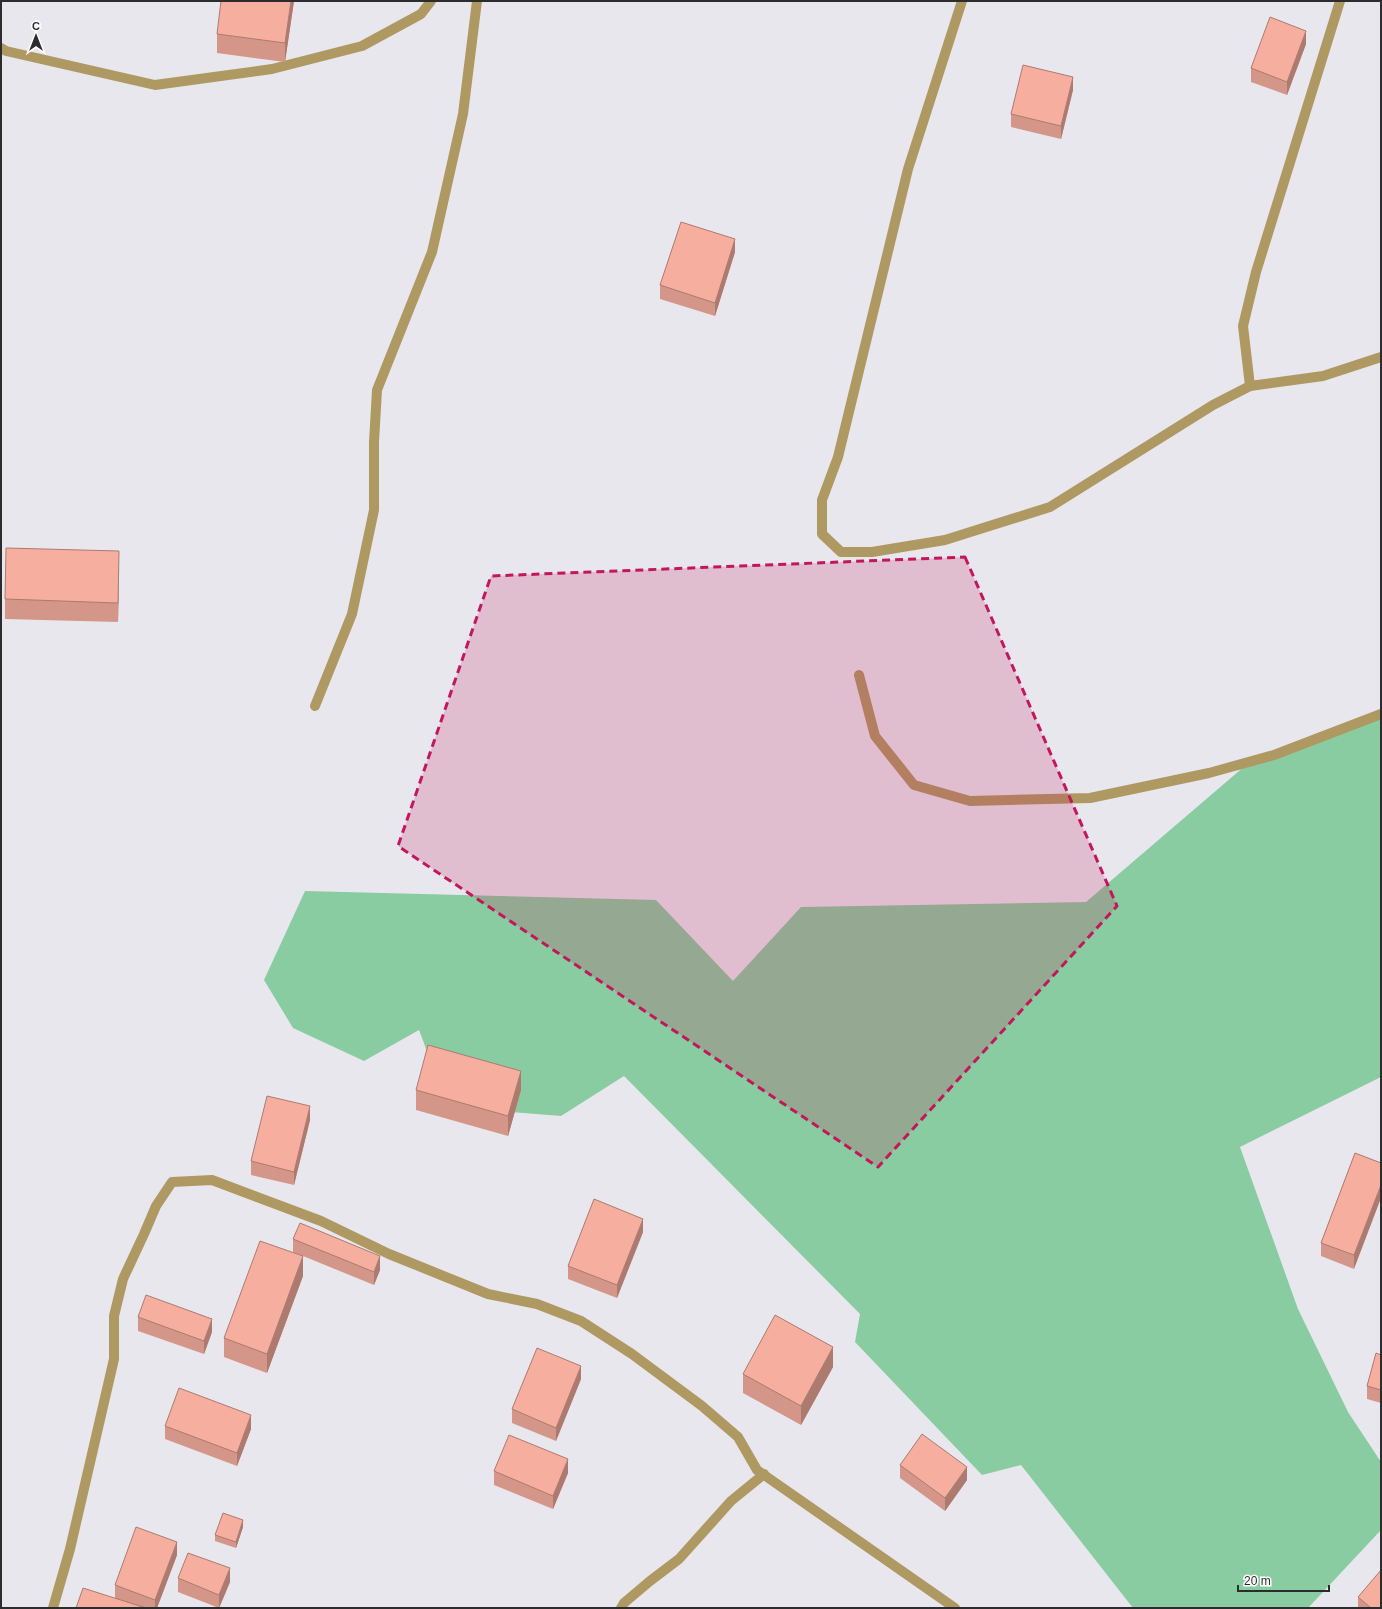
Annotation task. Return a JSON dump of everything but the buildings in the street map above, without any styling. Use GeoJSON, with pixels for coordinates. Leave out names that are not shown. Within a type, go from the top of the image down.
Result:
{"type":"FeatureCollection","features":[{"type":"Feature","properties":{"kind":"street"},"geometry":{"type":"LineString","coordinates":[[1,48],[6,51],[155,85],[272,68],[362,46],[420,14],[431,1]]}},
{"type":"Feature","properties":{"kind":"street"},"geometry":{"type":"LineString","coordinates":[[315,706],[352,614],[374,510],[374,442],[377,390],[432,252],[463,114],[477,1]]}},
{"type":"Feature","properties":{"kind":"street"},"geometry":{"type":"LineString","coordinates":[[962,1],[908,170],[838,457],[822,500],[822,534],[841,552],[872,552],[945,540],[1050,507],[1213,405],[1250,386],[1322,376],[1381,357]]}},
{"type":"Feature","properties":{"kind":"street"},"geometry":{"type":"LineString","coordinates":[[1250,386],[1243,326],[1256,272],[1340,1]]}},
{"type":"Feature","properties":{"kind":"street"},"geometry":{"type":"LineString","coordinates":[[859,675],[875,736],[914,786],[970,801],[1090,798],[1209,773],[1274,755],[1381,714]]}},
{"type":"Feature","properties":{"kind":"street"},"geometry":{"type":"LineString","coordinates":[[52,1608],[70,1549],[114,1359],[114,1316],[123,1279],[156,1206],[172,1182],[212,1180],[321,1221],[389,1254],[488,1294],[537,1304],[581,1321],[632,1354],[702,1406],[738,1437],[757,1470],[955,1608]]}},
{"type":"Feature","properties":{"kind":"street"},"geometry":{"type":"LineString","coordinates":[[621,1608],[624,1603],[650,1581],[679,1559],[731,1501],[764,1474]]}},
{"type":"Feature","properties":{"kind":"highlighted area"},"geometry":{"type":"Polygon","coordinates":[[[965,557],[1117,906],[878,1167],[398,846],[491,576],[965,557]]]}},
{"type":"Feature","properties":{"kind":"green space"},"geometry":{"type":"Polygon","coordinates":[[[1381,714],[1381,1077],[1240,1147],[1298,1309],[1348,1412],[1381,1462],[1381,1530],[1308,1608],[1133,1608],[1021,1465],[982,1475],[855,1342],[860,1314],[624,1076],[561,1116],[448,1107],[419,1030],[364,1061],[293,1028],[264,980],[305,891],[656,900],[733,981],[801,907],[1086,902],[1246,765],[1381,714]]]}}]}
